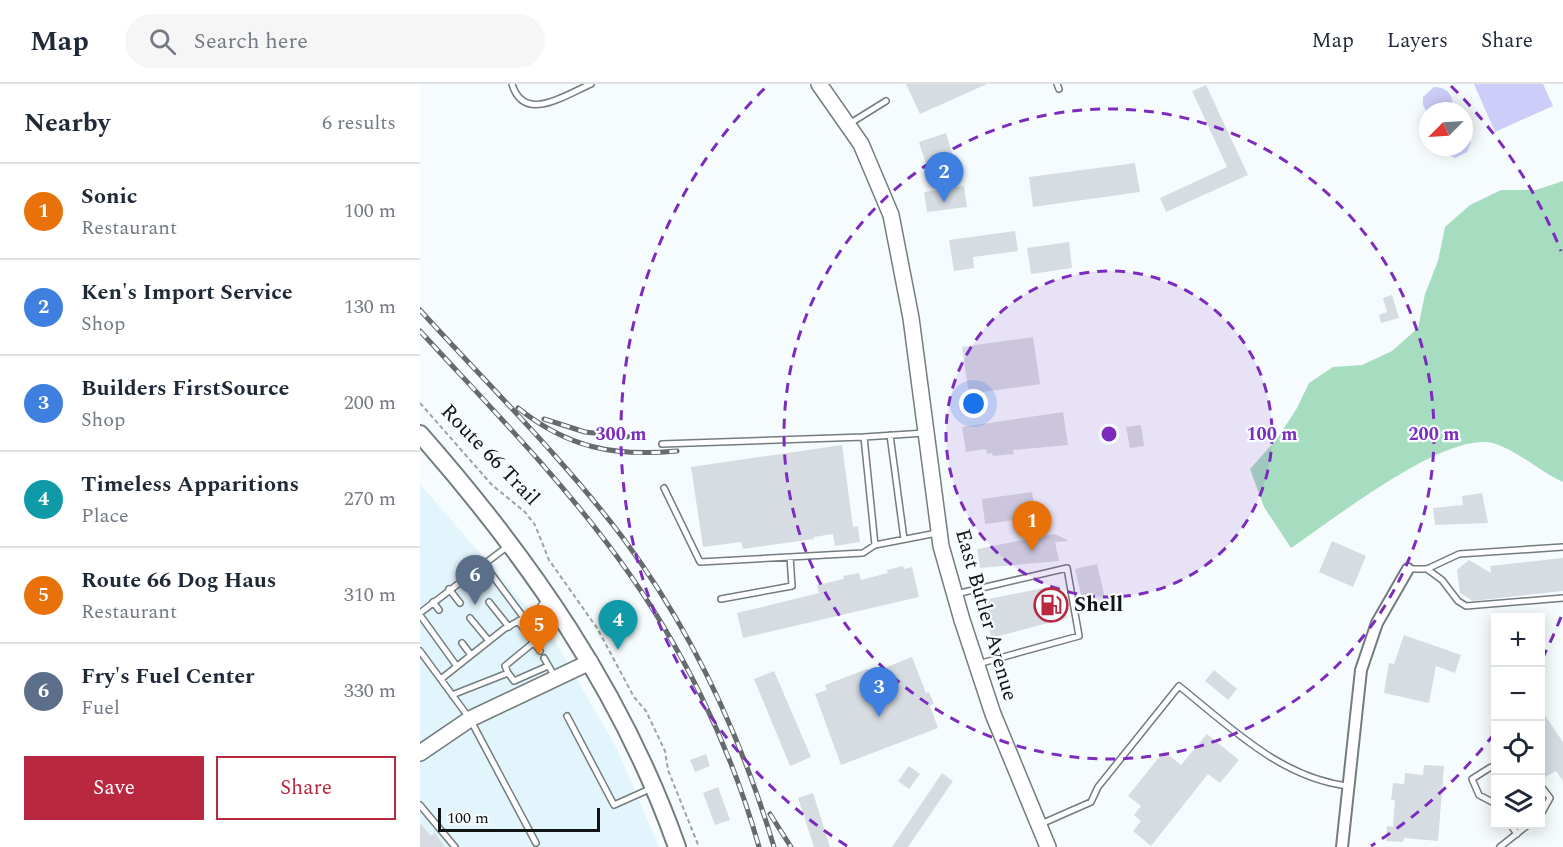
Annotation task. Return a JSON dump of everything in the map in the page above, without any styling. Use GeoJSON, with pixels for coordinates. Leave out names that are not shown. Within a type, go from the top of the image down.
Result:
{"type":"FeatureCollection","features":[{"type":"Feature","properties":{"kind":"main road","name":"East Butler Avenue"},"geometry":{"type":"LineString","coordinates":[[819,84],[861,144],[891,215],[911,318],[939,532],[954,595],[993,714],[1048,847]]}},
{"type":"Feature","properties":{"kind":"main road"},"geometry":{"type":"LineString","coordinates":[[420,434],[511,543],[549,596],[590,662],[654,787],[677,847]]}},
{"type":"Feature","properties":{"kind":"main road"},"geometry":{"type":"LineString","coordinates":[[420,753],[470,719],[552,672],[590,662]]}},
{"type":"Feature","properties":{"kind":"street"},"geometry":{"type":"LineString","coordinates":[[1342,847],[1361,670],[1377,623],[1408,569]]}},
{"type":"Feature","properties":{"kind":"lane"},"geometry":{"type":"LineString","coordinates":[[512,84],[515,94],[522,102],[532,106],[545,104],[591,84]]}},
{"type":"Feature","properties":{"kind":"lane"},"geometry":{"type":"LineString","coordinates":[[847,125],[885,101]]}},
{"type":"Feature","properties":{"kind":"lane"},"geometry":{"type":"LineString","coordinates":[[662,444],[864,437],[927,432]]}},
{"type":"Feature","properties":{"kind":"lane"},"geometry":{"type":"LineString","coordinates":[[890,435],[904,539]]}},
{"type":"Feature","properties":{"kind":"lane"},"geometry":{"type":"LineString","coordinates":[[864,437],[875,545]]}},
{"type":"Feature","properties":{"kind":"lane"},"geometry":{"type":"LineString","coordinates":[[664,488],[700,562],[863,553],[875,545],[939,532]]}},
{"type":"Feature","properties":{"kind":"lane"},"geometry":{"type":"LineString","coordinates":[[456,665],[420,614],[449,589],[511,543]]}},
{"type":"Feature","properties":{"kind":"lane"},"geometry":{"type":"LineString","coordinates":[[1408,569],[1426,569],[1459,554],[1563,547]]}},
{"type":"Feature","properties":{"kind":"lane"},"geometry":{"type":"LineString","coordinates":[[721,599],[792,586],[790,557]]}},
{"type":"Feature","properties":{"kind":"lane"},"geometry":{"type":"LineString","coordinates":[[484,564],[524,618]]}},
{"type":"Feature","properties":{"kind":"lane"},"geometry":{"type":"LineString","coordinates":[[954,595],[1067,568],[1079,636],[976,665]]}},
{"type":"Feature","properties":{"kind":"lane"},"geometry":{"type":"LineString","coordinates":[[1426,569],[1446,583],[1458,601],[1466,606],[1563,598]]}},
{"type":"Feature","properties":{"kind":"lane"},"geometry":{"type":"LineString","coordinates":[[469,574],[479,588]]}},
{"type":"Feature","properties":{"kind":"lane"},"geometry":{"type":"LineString","coordinates":[[449,589],[460,603]]}},
{"type":"Feature","properties":{"kind":"lane"},"geometry":{"type":"LineString","coordinates":[[441,679],[489,641],[538,610],[549,596]]}},
{"type":"Feature","properties":{"kind":"lane"},"geometry":{"type":"LineString","coordinates":[[433,602],[438,610]]}},
{"type":"Feature","properties":{"kind":"lane"},"geometry":{"type":"LineString","coordinates":[[489,602],[509,627]]}},
{"type":"Feature","properties":{"kind":"lane"},"geometry":{"type":"LineString","coordinates":[[470,618],[489,641]]}},
{"type":"Feature","properties":{"kind":"lane"},"geometry":{"type":"LineString","coordinates":[[518,621],[540,651]]}},
{"type":"Feature","properties":{"kind":"lane"},"geometry":{"type":"LineString","coordinates":[[462,643],[471,655]]}},
{"type":"Feature","properties":{"kind":"lane"},"geometry":{"type":"LineString","coordinates":[[533,643],[505,666],[508,673],[514,681],[552,672],[544,658]]}},
{"type":"Feature","properties":{"kind":"lane"},"geometry":{"type":"LineString","coordinates":[[420,651],[470,719],[536,843]]}},
{"type":"Feature","properties":{"kind":"lane"},"geometry":{"type":"LineString","coordinates":[[452,695],[508,673]]}},
{"type":"Feature","properties":{"kind":"lane"},"geometry":{"type":"LineString","coordinates":[[1039,825],[1092,802],[1098,787],[1179,686],[1251,743],[1293,771],[1332,784],[1350,786]]}},
{"type":"Feature","properties":{"kind":"lane"},"geometry":{"type":"LineString","coordinates":[[567,716],[614,805],[654,787]]}},
{"type":"Feature","properties":{"kind":"lane"},"geometry":{"type":"LineString","coordinates":[[1491,767],[1472,779],[1479,795],[1491,801]]}},
{"type":"Feature","properties":{"kind":"lane"},"geometry":{"type":"LineString","coordinates":[[1545,792],[1550,798],[1545,807]]}},
{"type":"Feature","properties":{"kind":"lane"},"geometry":{"type":"LineString","coordinates":[[420,805],[455,847]]}},
{"type":"Feature","properties":{"kind":"lane"},"geometry":{"type":"LineString","coordinates":[[1513,829],[1517,834]]}},
{"type":"Feature","properties":{"kind":"lane"},"geometry":{"type":"LineString","coordinates":[[1500,847],[1524,829]]}},
{"type":"Feature","properties":{"kind":"path","name":"Route 66 Trail"},"geometry":{"type":"LineString","coordinates":[[420,403],[492,485],[525,512],[535,525],[549,560],[597,628],[634,697],[646,711],[665,751],[668,770],[699,847]]}},
{"type":"Feature","properties":{"kind":"shaded area"},"geometry":{"type":"Polygon","coordinates":[[[420,484],[552,636],[617,749],[659,847],[420,847],[420,484]]]}},
{"type":"Feature","properties":{"kind":"green space"},"geometry":{"type":"Polygon","coordinates":[[[1563,181],[1563,482],[1504,447],[1486,442],[1465,445],[1440,453],[1413,467],[1358,501],[1291,548],[1264,507],[1250,469],[1277,439],[1297,408],[1309,383],[1333,367],[1362,365],[1392,351],[1418,328],[1425,294],[1438,261],[1445,227],[1470,205],[1501,190],[1536,190],[1563,181]]]}},
{"type":"Feature","properties":{"kind":"water"},"geometry":{"type":"Polygon","coordinates":[[[1474,84],[1543,84],[1553,106],[1495,132],[1474,84]]]}},
{"type":"Feature","properties":{"kind":"water"},"geometry":{"type":"Polygon","coordinates":[[[1434,87],[1439,87],[1450,94],[1452,102],[1423,102],[1423,97],[1434,87]]]}},
{"type":"Feature","properties":{"kind":"building"},"geometry":{"type":"Polygon","coordinates":[[[906,84],[987,84],[920,114],[906,84]]]}},
{"type":"Feature","properties":{"kind":"building"},"geometry":{"type":"Polygon","coordinates":[[[1206,85],[1248,175],[1166,212],[1160,198],[1227,167],[1192,91],[1206,85]]]}},
{"type":"Feature","properties":{"kind":"building"},"geometry":{"type":"Polygon","coordinates":[[[946,133],[958,172],[931,180],[919,142],[946,133]]]}},
{"type":"Feature","properties":{"kind":"building"},"geometry":{"type":"Polygon","coordinates":[[[1135,163],[1140,192],[1033,207],[1029,177],[1135,163]]]}},
{"type":"Feature","properties":{"kind":"building"},"geometry":{"type":"Polygon","coordinates":[[[964,186],[967,207],[927,212],[924,192],[964,186]]]}},
{"type":"Feature","properties":{"kind":"building"},"geometry":{"type":"Polygon","coordinates":[[[1015,231],[1018,251],[973,257],[974,268],[954,271],[949,240],[1015,231]]]}},
{"type":"Feature","properties":{"kind":"building"},"geometry":{"type":"Polygon","coordinates":[[[1069,242],[1072,268],[1031,274],[1027,248],[1069,242]]]}},
{"type":"Feature","properties":{"kind":"building"},"geometry":{"type":"Polygon","coordinates":[[[1392,295],[1399,318],[1381,323],[1379,315],[1387,312],[1383,298],[1392,295]]]}},
{"type":"Feature","properties":{"kind":"building"},"geometry":{"type":"Polygon","coordinates":[[[1033,337],[1040,384],[969,394],[962,347],[1033,337]]]}},
{"type":"Feature","properties":{"kind":"building"},"geometry":{"type":"Polygon","coordinates":[[[1063,412],[1068,445],[1013,450],[1014,454],[993,456],[992,453],[987,454],[986,449],[966,452],[962,427],[1063,412]]]}},
{"type":"Feature","properties":{"kind":"building"},"geometry":{"type":"Polygon","coordinates":[[[1141,425],[1144,446],[1130,448],[1126,427],[1141,425]]]}},
{"type":"Feature","properties":{"kind":"building"},"geometry":{"type":"Polygon","coordinates":[[[842,445],[853,527],[858,526],[860,542],[835,546],[833,534],[814,537],[814,539],[743,549],[741,542],[703,547],[691,467],[842,445]]]}},
{"type":"Feature","properties":{"kind":"building"},"geometry":{"type":"Polygon","coordinates":[[[1032,492],[1036,517],[985,524],[982,499],[1032,492]]]}},
{"type":"Feature","properties":{"kind":"building"},"geometry":{"type":"Polygon","coordinates":[[[1482,493],[1488,523],[1435,525],[1433,508],[1463,505],[1462,496],[1482,493]]]}},
{"type":"Feature","properties":{"kind":"building"},"geometry":{"type":"Polygon","coordinates":[[[1055,534],[1069,541],[1055,542],[1059,561],[980,568],[977,549],[1055,534]]]}},
{"type":"Feature","properties":{"kind":"building"},"geometry":{"type":"Polygon","coordinates":[[[1332,541],[1366,556],[1353,587],[1319,572],[1332,541]]]}},
{"type":"Feature","properties":{"kind":"building"},"geometry":{"type":"Polygon","coordinates":[[[1563,558],[1563,591],[1473,601],[1460,593],[1457,570],[1469,560],[1491,573],[1490,566],[1563,558]]]}},
{"type":"Feature","properties":{"kind":"building"},"geometry":{"type":"Polygon","coordinates":[[[1097,564],[1106,603],[1084,607],[1075,569],[1097,564]]]}},
{"type":"Feature","properties":{"kind":"building"},"geometry":{"type":"Polygon","coordinates":[[[903,566],[904,569],[912,567],[919,597],[743,638],[737,613],[819,593],[817,585],[844,579],[843,576],[859,573],[861,580],[888,573],[887,570],[903,566]]]}},
{"type":"Feature","properties":{"kind":"building"},"geometry":{"type":"Polygon","coordinates":[[[1059,585],[1067,618],[991,638],[983,600],[1059,585]]]}},
{"type":"Feature","properties":{"kind":"building"},"geometry":{"type":"Polygon","coordinates":[[[1404,635],[1461,655],[1455,673],[1436,666],[1429,703],[1384,693],[1389,663],[1394,664],[1404,635]]]}},
{"type":"Feature","properties":{"kind":"building"},"geometry":{"type":"Polygon","coordinates":[[[912,657],[926,693],[929,692],[934,704],[930,706],[938,728],[841,765],[815,694],[827,690],[825,685],[867,669],[869,674],[912,657]]]}},
{"type":"Feature","properties":{"kind":"building"},"geometry":{"type":"Polygon","coordinates":[[[1214,670],[1237,689],[1228,700],[1205,681],[1214,670]]]}},
{"type":"Feature","properties":{"kind":"building"},"geometry":{"type":"Polygon","coordinates":[[[774,671],[811,757],[790,766],[754,679],[774,671]]]}},
{"type":"Feature","properties":{"kind":"building"},"geometry":{"type":"Polygon","coordinates":[[[1545,715],[1563,742],[1563,781],[1556,771],[1545,777],[1545,715]]]}},
{"type":"Feature","properties":{"kind":"building"},"geometry":{"type":"Polygon","coordinates":[[[1207,734],[1239,760],[1220,783],[1208,774],[1151,846],[1133,831],[1141,821],[1134,815],[1141,806],[1128,796],[1164,751],[1181,765],[1207,734]]]}},
{"type":"Feature","properties":{"kind":"building"},"geometry":{"type":"Polygon","coordinates":[[[706,754],[710,766],[695,772],[690,760],[706,754]]]}},
{"type":"Feature","properties":{"kind":"building"},"geometry":{"type":"Polygon","coordinates":[[[1424,765],[1444,766],[1438,841],[1404,838],[1403,842],[1386,841],[1387,826],[1393,827],[1395,800],[1391,800],[1393,783],[1404,784],[1405,773],[1423,775],[1424,765]]]}},
{"type":"Feature","properties":{"kind":"building"},"geometry":{"type":"Polygon","coordinates":[[[909,766],[920,774],[909,789],[898,781],[909,766]]]}},
{"type":"Feature","properties":{"kind":"building"},"geometry":{"type":"Polygon","coordinates":[[[942,773],[953,781],[908,847],[892,847],[942,773]]]}},
{"type":"Feature","properties":{"kind":"building"},"geometry":{"type":"Polygon","coordinates":[[[718,787],[730,820],[715,825],[703,793],[718,787]]]}},
{"type":"Feature","properties":{"kind":"building"},"geometry":{"type":"Polygon","coordinates":[[[813,793],[830,847],[814,847],[798,798],[813,793]]]}},
{"type":"Feature","properties":{"kind":"building"},"geometry":{"type":"Polygon","coordinates":[[[420,823],[431,836],[435,833],[445,847],[420,847],[420,823]]]}},
{"type":"Feature","properties":{"kind":"railway"},"geometry":{"type":"LineString","coordinates":[[420,310],[575,479],[600,508],[648,573],[692,647],[730,725],[774,847]]}},
{"type":"Feature","properties":{"kind":"railway"},"geometry":{"type":"LineString","coordinates":[[420,331],[572,499],[641,591],[663,625],[701,696],[734,770],[759,847]]}},
{"type":"Feature","properties":{"kind":"railway"},"geometry":{"type":"LineString","coordinates":[[518,408],[555,432],[593,447],[633,452],[677,451]]}},
{"type":"Feature","properties":{"kind":"railway"},"geometry":{"type":"LineString","coordinates":[[544,419],[585,432],[630,437]]}},
{"type":"Feature","properties":{"kind":"railway"},"geometry":{"type":"LineString","coordinates":[[770,814],[791,847]]}},
{"type":"Feature","properties":{"kind":"place","name":"Ken's Import Service"},"geometry":{"type":"Point","coordinates":[944,202]}},
{"type":"Feature","properties":{"kind":"place","name":"Sonic"},"geometry":{"type":"Point","coordinates":[1032,551]}},
{"type":"Feature","properties":{"kind":"place","name":"Fry's Fuel Center"},"geometry":{"type":"Point","coordinates":[475,605]}},
{"type":"Feature","properties":{"kind":"place","name":"Shell"},"geometry":{"type":"Point","coordinates":[1051,605]}},
{"type":"Feature","properties":{"kind":"place","name":"Timeless Apparitions"},"geometry":{"type":"Point","coordinates":[618,650]}},
{"type":"Feature","properties":{"kind":"place","name":"Route 66 Dog Haus"},"geometry":{"type":"Point","coordinates":[539,655]}},
{"type":"Feature","properties":{"kind":"place","name":"Builders FirstSource"},"geometry":{"type":"Point","coordinates":[879,717]}}]}
